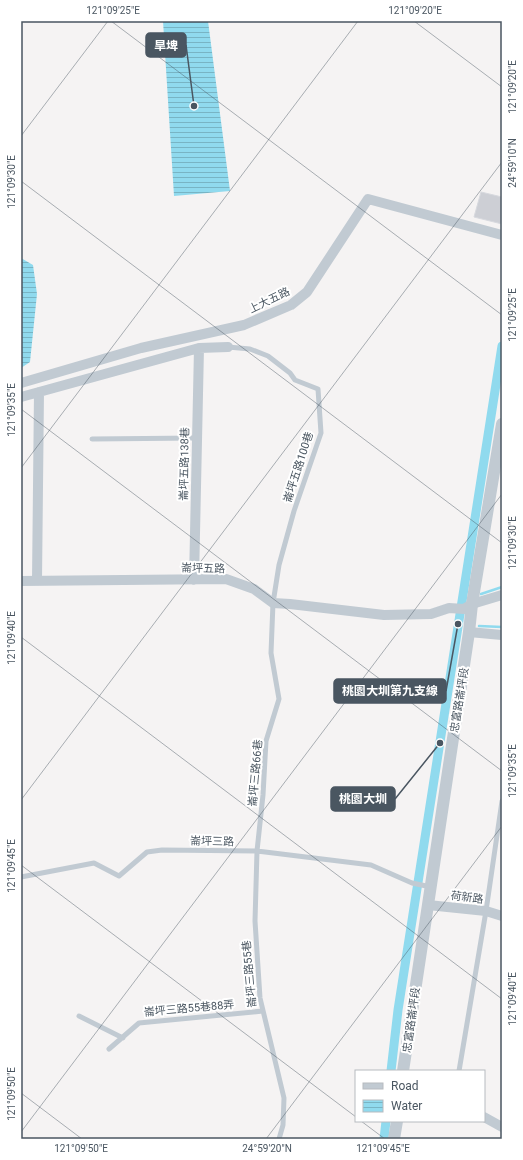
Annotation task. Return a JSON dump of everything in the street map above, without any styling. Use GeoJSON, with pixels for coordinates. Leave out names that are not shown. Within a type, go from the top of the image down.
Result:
{"type":"FeatureCollection","features":[{"type":"Feature","properties":{"kind":"street","name":"上大五路"},"geometry":{"type":"LineString","coordinates":[[21,383],[141,348],[244,325],[291,305],[307,292],[368,199],[502,235]]}},
{"type":"Feature","properties":{"kind":"street"},"geometry":{"type":"LineString","coordinates":[[21,397],[199,348],[228,347]]}},
{"type":"Feature","properties":{"kind":"street","name":"崙坪五路138巷"},"geometry":{"type":"LineString","coordinates":[[194,580],[199,348]]}},
{"type":"Feature","properties":{"kind":"street"},"geometry":{"type":"LineString","coordinates":[[37,580],[40,392]]}},
{"type":"Feature","properties":{"kind":"street","name":"忠富路崙坪段"},"geometry":{"type":"LineString","coordinates":[[403,1070],[428,904],[429,887],[469,632],[468,606],[502,424]]}},
{"type":"Feature","properties":{"kind":"street","name":"崙坪五路"},"geometry":{"type":"LineString","coordinates":[[21,581],[226,580],[254,589],[273,603]]}},
{"type":"Feature","properties":{"kind":"street"},"geometry":{"type":"LineString","coordinates":[[273,603],[384,615],[431,614],[449,608],[468,606],[502,594]]}},
{"type":"Feature","properties":{"kind":"street"},"geometry":{"type":"LineString","coordinates":[[469,632],[502,635]]}},
{"type":"Feature","properties":{"kind":"street","name":"荷新路"},"geometry":{"type":"LineString","coordinates":[[428,904],[486,911],[502,916]]}},
{"type":"Feature","properties":{"kind":"street"},"geometry":{"type":"LineString","coordinates":[[485,1118],[502,1127]]}},
{"type":"Feature","properties":{"kind":"street"},"geometry":{"type":"LineString","coordinates":[[394,1139],[396,1122]]}},
{"type":"Feature","properties":{"kind":"lane","name":"崙坪五路100巷"},"geometry":{"type":"LineString","coordinates":[[228,347],[250,349],[268,356],[290,373],[295,380],[318,389],[320,432],[294,511],[279,565],[273,603]]}},
{"type":"Feature","properties":{"kind":"lane"},"geometry":{"type":"LineString","coordinates":[[92,439],[197,438]]}},
{"type":"Feature","properties":{"kind":"lane","name":"崙坪三路66巷"},"geometry":{"type":"LineString","coordinates":[[257,851],[263,795],[266,741],[279,699],[271,652],[273,603]]}},
{"type":"Feature","properties":{"kind":"lane"},"geometry":{"type":"LineString","coordinates":[[459,1070],[486,911],[502,800]]}},
{"type":"Feature","properties":{"kind":"lane","name":"崙坪三路"},"geometry":{"type":"LineString","coordinates":[[21,877],[94,862],[119,876],[147,852],[162,850],[257,851],[371,865],[412,883],[429,887]]}},
{"type":"Feature","properties":{"kind":"lane","name":"崙坪三路55巷"},"geometry":{"type":"LineString","coordinates":[[257,851],[255,921],[260,998],[284,1098],[283,1125],[279,1139]]}},
{"type":"Feature","properties":{"kind":"lane","name":"崙坪三路55巷88弄"},"geometry":{"type":"LineString","coordinates":[[109,1050],[139,1023],[263,1011]]}},
{"type":"Feature","properties":{"kind":"lane"},"geometry":{"type":"LineString","coordinates":[[78,1016],[123,1038]]}},
{"type":"Feature","properties":{"kind":"water"},"geometry":{"type":"Polygon","coordinates":[[[163,21],[208,21],[230,191],[174,196],[163,21]]]}},
{"type":"Feature","properties":{"kind":"water"},"geometry":{"type":"Polygon","coordinates":[[[21,258],[33,265],[37,294],[30,362],[21,368],[21,258]]]}},
{"type":"Feature","properties":{"kind":"building"},"geometry":{"type":"Polygon","coordinates":[[[481,192],[502,197],[502,224],[474,217],[481,192]]]}},
{"type":"Feature","properties":{"kind":"waterway"},"geometry":{"type":"LineString","coordinates":[[391,1070],[398,1010],[502,346]]}},
{"type":"Feature","properties":{"kind":"waterway"},"geometry":{"type":"LineString","coordinates":[[481,594],[502,587]]}},
{"type":"Feature","properties":{"kind":"waterway"},"geometry":{"type":"LineString","coordinates":[[462,599],[466,598]]}},
{"type":"Feature","properties":{"kind":"waterway"},"geometry":{"type":"LineString","coordinates":[[479,626],[502,627]]}},
{"type":"Feature","properties":{"kind":"waterway"},"geometry":{"type":"LineString","coordinates":[[384,1139],[386,1122]]}},
{"type":"Feature","properties":{"kind":"place","name":"旱埤"},"geometry":{"type":"Point","coordinates":[194,106]}},
{"type":"Feature","properties":{"kind":"place","name":"桃園大圳第九支線"},"geometry":{"type":"Point","coordinates":[458,624]}},
{"type":"Feature","properties":{"kind":"place","name":"桃園大圳"},"geometry":{"type":"Point","coordinates":[440,743]}}]}
